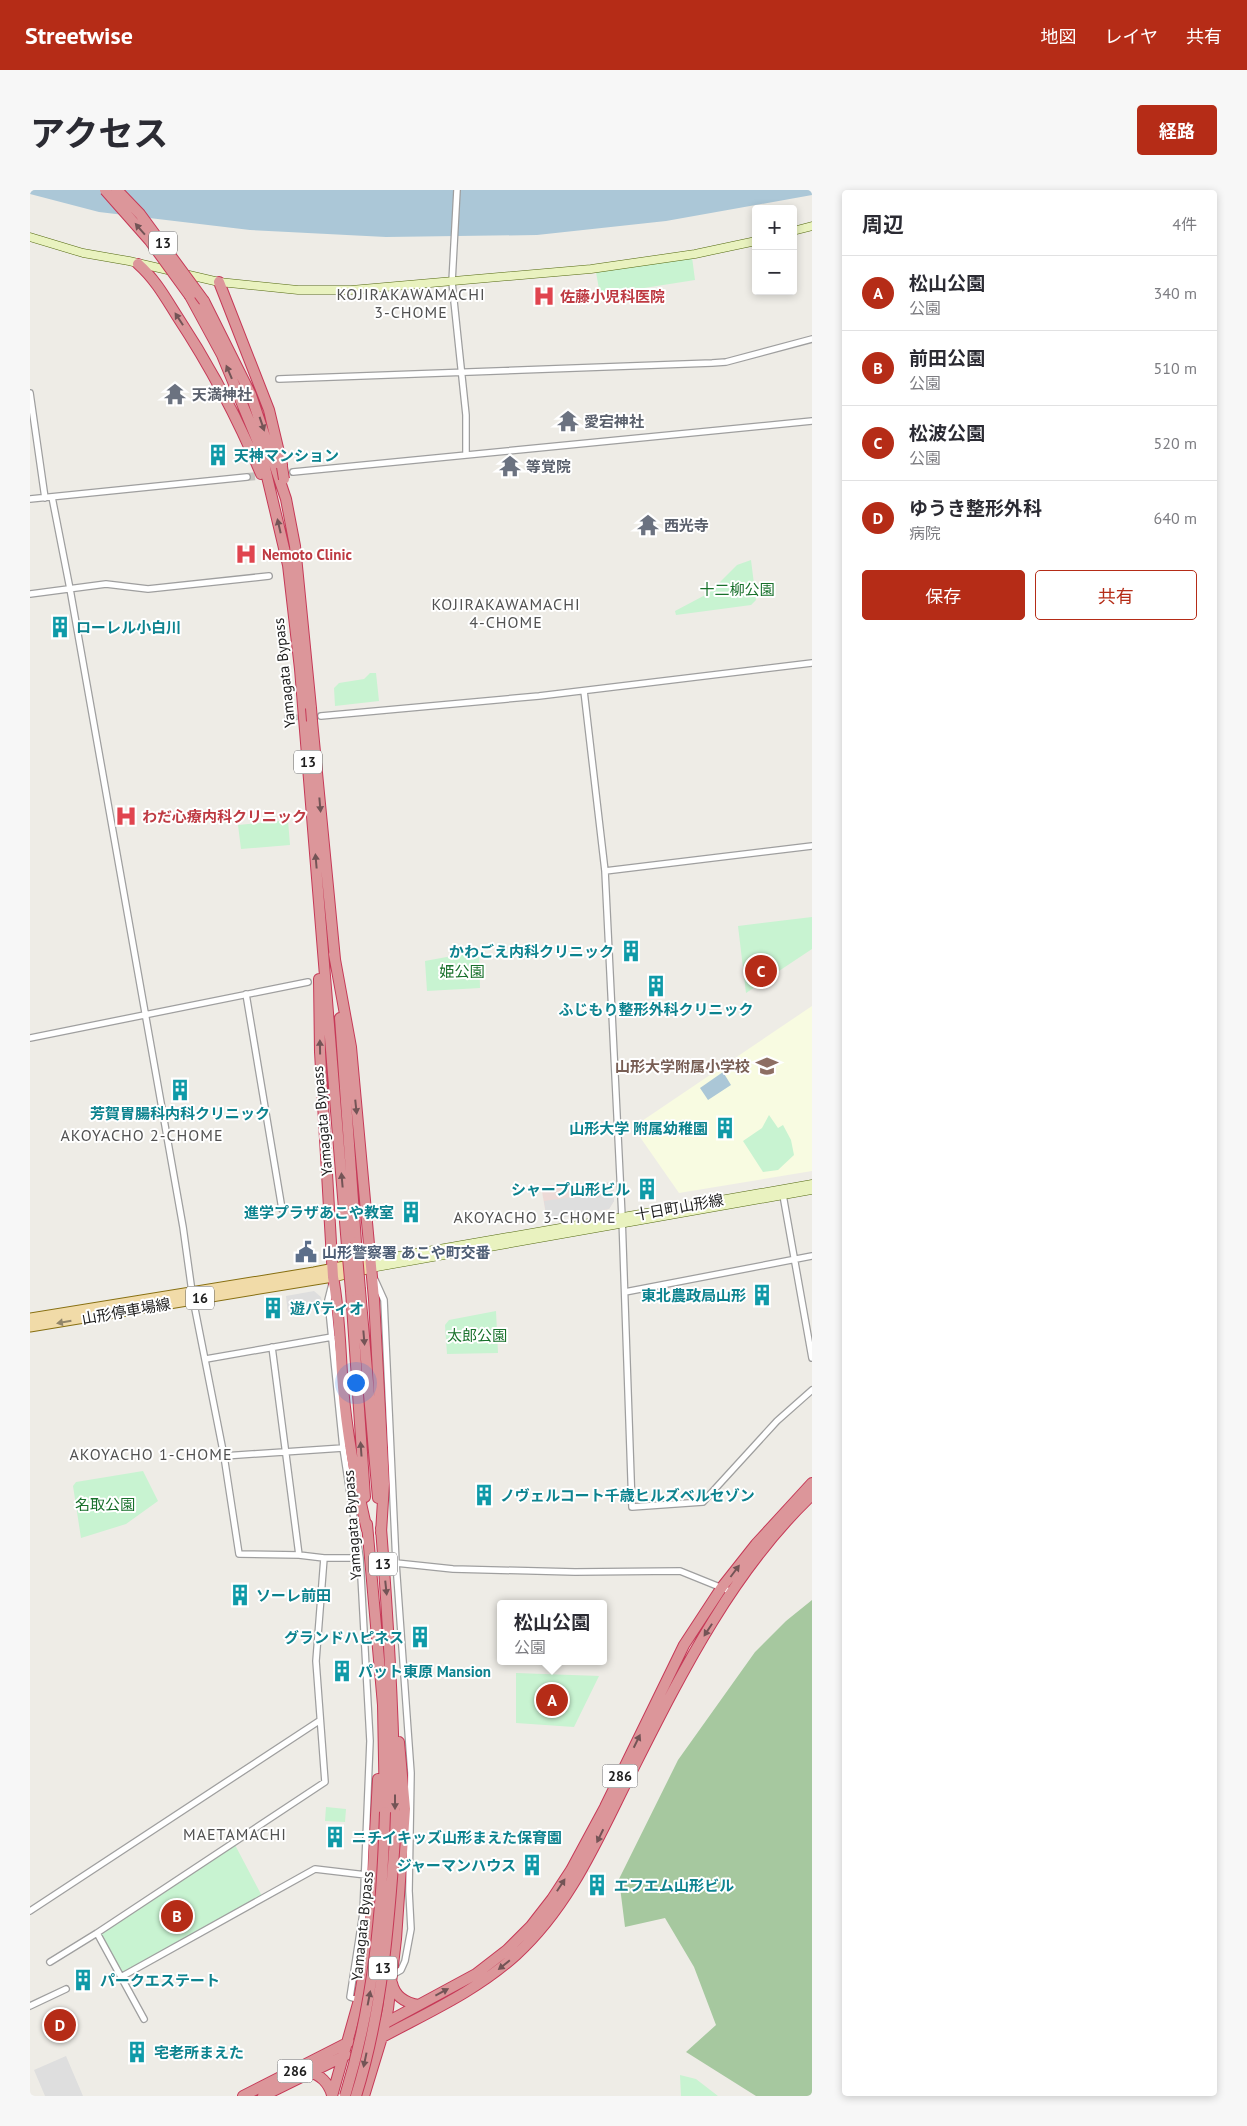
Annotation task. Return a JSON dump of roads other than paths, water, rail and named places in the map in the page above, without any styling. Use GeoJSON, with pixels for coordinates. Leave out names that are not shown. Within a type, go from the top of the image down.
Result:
{"type":"FeatureCollection","features":[{"type":"Feature","properties":{"kind":"highway","name":"Yamagata Bypass"},"geometry":{"type":"LineString","coordinates":[[104,190],[150,241],[190,296],[222,356],[260,447],[274,502],[288,565],[297,640],[352,1244]]}},
{"type":"Feature","properties":{"kind":"highway","name":"Yamagata Bypass"},"geometry":{"type":"LineString","coordinates":[[117,190],[140,214],[204,301],[251,395],[286,499],[295,546],[311,708],[317,719],[355,1290],[367,1530],[383,1705],[385,1812],[383,1891],[378,1940],[364,2024],[345,2096]]}},
{"type":"Feature","properties":{"kind":"highway"},"geometry":{"type":"LineString","coordinates":[[138,264],[152,276],[190,335],[244,433],[274,502]]}},
{"type":"Feature","properties":{"kind":"highway"},"geometry":{"type":"LineString","coordinates":[[219,282],[270,410],[282,467],[289,476],[295,546]]}},
{"type":"Feature","properties":{"kind":"highway"},"geometry":{"type":"LineString","coordinates":[[318,882],[320,1052],[333,1272],[337,1297],[343,1388],[356,1480],[367,1530]]}},
{"type":"Feature","properties":{"kind":"highway"},"geometry":{"type":"LineString","coordinates":[[334,954],[351,1047],[370,1265],[384,1484],[381,1533]]}},
{"type":"Feature","properties":{"kind":"highway","name":"Yamagata Bypass"},"geometry":{"type":"LineString","coordinates":[[355,1290],[387,1601],[392,1699],[395,1838],[388,1938],[377,2002],[356,2096]]}},
{"type":"Feature","properties":{"kind":"highway","name":"286"},"geometry":{"type":"LineString","coordinates":[[380,2032],[459,1997],[489,1976],[517,1954],[559,1906],[580,1876],[652,1731],[727,1590],[756,1544],[812,1483]]}},
{"type":"Feature","properties":{"kind":"highway","name":"286"},"geometry":{"type":"LineString","coordinates":[[380,2032],[419,2005],[476,1974],[502,1954],[531,1926],[572,1870],[684,1645],[727,1590],[812,1494]]}},
{"type":"Feature","properties":{"kind":"highway"},"geometry":{"type":"LineString","coordinates":[[364,2096],[392,1977],[405,1809],[401,1752],[392,1699]]}},
{"type":"Feature","properties":{"kind":"highway"},"geometry":{"type":"LineString","coordinates":[[332,2096],[348,2049],[369,1942],[383,1705]]}},
{"type":"Feature","properties":{"kind":"highway"},"geometry":{"type":"LineString","coordinates":[[392,1977],[397,1994],[411,2003],[419,2005]]}},
{"type":"Feature","properties":{"kind":"highway","name":"286"},"geometry":{"type":"LineString","coordinates":[[263,2096],[308,2073],[348,2049]]}},
{"type":"Feature","properties":{"kind":"highway","name":"286"},"geometry":{"type":"LineString","coordinates":[[243,2096],[348,2049]]}},
{"type":"Feature","properties":{"kind":"highway"},"geometry":{"type":"LineString","coordinates":[[308,2073],[314,2073],[323,2079],[331,2090],[332,2096]]}},
{"type":"Feature","properties":{"kind":"main road","name":"山形停車場線"},"geometry":{"type":"LineString","coordinates":[[30,1318],[193,1295],[370,1265]]}},
{"type":"Feature","properties":{"kind":"main road","name":"山形停車場線"},"geometry":{"type":"LineString","coordinates":[[30,1327],[193,1295]]}},
{"type":"Feature","properties":{"kind":"street"},"geometry":{"type":"LineString","coordinates":[[457,190],[452,282],[466,415],[466,455]]}},
{"type":"Feature","properties":{"kind":"street"},"geometry":{"type":"LineString","coordinates":[[797,230],[812,226]]}},
{"type":"Feature","properties":{"kind":"street"},"geometry":{"type":"LineString","coordinates":[[30,237],[83,253],[219,282],[298,290],[351,290],[592,269],[694,254],[752,241]]}},
{"type":"Feature","properties":{"kind":"street"},"geometry":{"type":"LineString","coordinates":[[279,379],[726,362],[812,339]]}},
{"type":"Feature","properties":{"kind":"street"},"geometry":{"type":"LineString","coordinates":[[30,393],[44,498]]}},
{"type":"Feature","properties":{"kind":"street"},"geometry":{"type":"LineString","coordinates":[[289,476],[466,455],[812,422]]}},
{"type":"Feature","properties":{"kind":"street"},"geometry":{"type":"LineString","coordinates":[[30,500],[248,477]]}},
{"type":"Feature","properties":{"kind":"street"},"geometry":{"type":"LineString","coordinates":[[52,497],[70,588],[183,1227],[193,1295],[224,1456],[239,1554],[360,1558]]}},
{"type":"Feature","properties":{"kind":"street"},"geometry":{"type":"LineString","coordinates":[[30,594],[106,584],[148,589],[269,576]]}},
{"type":"Feature","properties":{"kind":"street"},"geometry":{"type":"LineString","coordinates":[[317,719],[584,691],[812,663]]}},
{"type":"Feature","properties":{"kind":"street"},"geometry":{"type":"LineString","coordinates":[[584,691],[605,870],[622,1220],[632,1508],[703,1502],[777,1421],[812,1390]]}},
{"type":"Feature","properties":{"kind":"street"},"geometry":{"type":"LineString","coordinates":[[605,870],[812,846]]}},
{"type":"Feature","properties":{"kind":"street"},"geometry":{"type":"LineString","coordinates":[[30,1038],[308,982]]}},
{"type":"Feature","properties":{"kind":"street"},"geometry":{"type":"LineString","coordinates":[[246,994],[282,1209]]}},
{"type":"Feature","properties":{"kind":"street","name":"十日町山形線"},"geometry":{"type":"LineString","coordinates":[[370,1265],[812,1184]]}},
{"type":"Feature","properties":{"kind":"street","name":"十日町山形線"},"geometry":{"type":"LineString","coordinates":[[622,1220],[812,1190]]}},
{"type":"Feature","properties":{"kind":"street"},"geometry":{"type":"LineString","coordinates":[[783,1195],[812,1358]]}},
{"type":"Feature","properties":{"kind":"street"},"geometry":{"type":"LineString","coordinates":[[625,1292],[812,1256]]}},
{"type":"Feature","properties":{"kind":"street"},"geometry":{"type":"LineString","coordinates":[[370,1265],[384,1300],[396,1563],[411,1773],[409,1891],[411,1929],[405,1961],[401,1970],[392,1977]]}},
{"type":"Feature","properties":{"kind":"street"},"geometry":{"type":"LineString","coordinates":[[333,1272],[328,1300],[343,1448],[360,1558],[370,1741],[366,1875],[363,1912],[350,1997],[359,2000]]}},
{"type":"Feature","properties":{"kind":"street"},"geometry":{"type":"LineString","coordinates":[[206,1359],[332,1337]]}},
{"type":"Feature","properties":{"kind":"street"},"geometry":{"type":"LineString","coordinates":[[272,1347],[299,1555]]}},
{"type":"Feature","properties":{"kind":"street"},"geometry":{"type":"LineString","coordinates":[[224,1456],[343,1448]]}},
{"type":"Feature","properties":{"kind":"street"},"geometry":{"type":"LineString","coordinates":[[50,1962],[325,1782],[316,1661],[324,1558]]}},
{"type":"Feature","properties":{"kind":"street"},"geometry":{"type":"LineString","coordinates":[[396,1563],[453,1569],[576,1572],[680,1571],[727,1590]]}},
{"type":"Feature","properties":{"kind":"street"},"geometry":{"type":"LineString","coordinates":[[30,1911],[319,1720]]}},
{"type":"Feature","properties":{"kind":"street"},"geometry":{"type":"LineString","coordinates":[[121,1977],[315,1869],[366,1875]]}},
{"type":"Feature","properties":{"kind":"street"},"geometry":{"type":"LineString","coordinates":[[97,1933],[144,2018]]}},
{"type":"Feature","properties":{"kind":"street"},"geometry":{"type":"LineString","coordinates":[[30,2006],[66,1989]]}},
{"type":"Feature","properties":{"kind":"water"},"geometry":{"type":"Polygon","coordinates":[[[30,190],[812,190],[812,195],[666,221],[537,235],[386,237],[250,230],[99,212],[30,194],[30,190]]]}},
{"type":"Feature","properties":{"kind":"water"},"geometry":{"type":"Polygon","coordinates":[[[723,1072],[731,1085],[708,1100],[700,1088],[723,1072]]]}},
{"type":"Feature","properties":{"kind":"tunnel"},"geometry":{"type":"LineString","coordinates":[[247,477],[266,475]]}},
{"type":"Feature","properties":{"kind":"tunnel"},"geometry":{"type":"LineString","coordinates":[[284,718],[304,717]]}},
{"type":"Feature","properties":{"kind":"place","name":"佐藤小児科医院"},"geometry":{"type":"Point","coordinates":[544,296]}},
{"type":"Feature","properties":{"kind":"place","name":"天満神社"},"geometry":{"type":"Point","coordinates":[175,394]}},
{"type":"Feature","properties":{"kind":"place","name":"愛宕神社"},"geometry":{"type":"Point","coordinates":[568,421]}},
{"type":"Feature","properties":{"kind":"place","name":"天神マンション"},"geometry":{"type":"Point","coordinates":[218,455]}},
{"type":"Feature","properties":{"kind":"place","name":"等覚院"},"geometry":{"type":"Point","coordinates":[510,466]}},
{"type":"Feature","properties":{"kind":"place","name":"西光寺"},"geometry":{"type":"Point","coordinates":[648,525]}},
{"type":"Feature","properties":{"kind":"place","name":"Nemoto Clinic"},"geometry":{"type":"Point","coordinates":[246,554]}},
{"type":"Feature","properties":{"kind":"place","name":"ローレル小白川"},"geometry":{"type":"Point","coordinates":[60,627]}},
{"type":"Feature","properties":{"kind":"place","name":"わだ心療内科クリニック"},"geometry":{"type":"Point","coordinates":[126,816]}},
{"type":"Feature","properties":{"kind":"place","name":"かわごえ内科クリニック"},"geometry":{"type":"Point","coordinates":[631,951]}},
{"type":"Feature","properties":{"kind":"place","name":"松波公園"},"geometry":{"type":"Point","coordinates":[761,971]}},
{"type":"Feature","properties":{"kind":"place","name":"ふじもり整形外科クリニック"},"geometry":{"type":"Point","coordinates":[656,986]}},
{"type":"Feature","properties":{"kind":"place","name":"山形大学附属小学校"},"geometry":{"type":"Point","coordinates":[767,1066]}},
{"type":"Feature","properties":{"kind":"place","name":"芳賀胃腸科内科クリニック"},"geometry":{"type":"Point","coordinates":[180,1090]}},
{"type":"Feature","properties":{"kind":"place","name":"山形大学 附属幼稚園"},"geometry":{"type":"Point","coordinates":[725,1128]}},
{"type":"Feature","properties":{"kind":"place","name":"シャープ山形ビル"},"geometry":{"type":"Point","coordinates":[647,1189]}},
{"type":"Feature","properties":{"kind":"place","name":"進学プラザあこや教室"},"geometry":{"type":"Point","coordinates":[411,1212]}},
{"type":"Feature","properties":{"kind":"place","name":"山形警察署 あこや町交番"},"geometry":{"type":"Point","coordinates":[306,1252]}},
{"type":"Feature","properties":{"kind":"place","name":"東北農政局山形"},"geometry":{"type":"Point","coordinates":[762,1295]}},
{"type":"Feature","properties":{"kind":"place","name":"遊パティオ"},"geometry":{"type":"Point","coordinates":[273,1308]}},
{"type":"Feature","properties":{"kind":"place","name":"ノヴェルコート千歳ヒルズベルセゾン"},"geometry":{"type":"Point","coordinates":[484,1495]}},
{"type":"Feature","properties":{"kind":"place","name":"ソーレ前田"},"geometry":{"type":"Point","coordinates":[240,1595]}},
{"type":"Feature","properties":{"kind":"place","name":"グランドハピネス"},"geometry":{"type":"Point","coordinates":[420,1637]}},
{"type":"Feature","properties":{"kind":"place","name":"パット東原 Mansion"},"geometry":{"type":"Point","coordinates":[342,1671]}},
{"type":"Feature","properties":{"kind":"place","name":"松山公園"},"geometry":{"type":"Point","coordinates":[552,1700]}},
{"type":"Feature","properties":{"kind":"place","name":"ニチイキッズ山形まえた保育園"},"geometry":{"type":"Point","coordinates":[335,1837]}},
{"type":"Feature","properties":{"kind":"place","name":"ジャーマンハウス"},"geometry":{"type":"Point","coordinates":[532,1865]}},
{"type":"Feature","properties":{"kind":"place","name":"エフエム山形ビル"},"geometry":{"type":"Point","coordinates":[597,1885]}},
{"type":"Feature","properties":{"kind":"place","name":"前田公園"},"geometry":{"type":"Point","coordinates":[177,1916]}},
{"type":"Feature","properties":{"kind":"place","name":"パークエステート"},"geometry":{"type":"Point","coordinates":[83,1980]}},
{"type":"Feature","properties":{"kind":"place","name":"ゆうき整形外科"},"geometry":{"type":"Point","coordinates":[60,2025]}},
{"type":"Feature","properties":{"kind":"place","name":"宅老所まえた"},"geometry":{"type":"Point","coordinates":[137,2052]}},
{"type":"Feature","properties":{"kind":"district","name":"KOJIRAKAWAMACHI 3-CHOME"},"geometry":{"type":"Point","coordinates":[411,303]}},
{"type":"Feature","properties":{"kind":"district","name":"KOJIRAKAWAMACHI 4-CHOME"},"geometry":{"type":"Point","coordinates":[506,613]}},
{"type":"Feature","properties":{"kind":"district","name":"AKOYACHO 2-CHOME"},"geometry":{"type":"Point","coordinates":[142,1135]}},
{"type":"Feature","properties":{"kind":"district","name":"AKOYACHO 3-CHOME"},"geometry":{"type":"Point","coordinates":[535,1217]}},
{"type":"Feature","properties":{"kind":"district","name":"AKOYACHO 1-CHOME"},"geometry":{"type":"Point","coordinates":[151,1454]}},
{"type":"Feature","properties":{"kind":"district","name":"MAETAMACHI"},"geometry":{"type":"Point","coordinates":[235,1834]}},
{"type":"Feature","properties":{"kind":"park label","name":"十二柳公園"},"geometry":{"type":"Point","coordinates":[737,589]}},
{"type":"Feature","properties":{"kind":"park label","name":"姫公園"},"geometry":{"type":"Point","coordinates":[462,971]}},
{"type":"Feature","properties":{"kind":"park label","name":"太郎公園"},"geometry":{"type":"Point","coordinates":[477,1335]}},
{"type":"Feature","properties":{"kind":"park label","name":"名取公園"},"geometry":{"type":"Point","coordinates":[105,1504]}}]}
